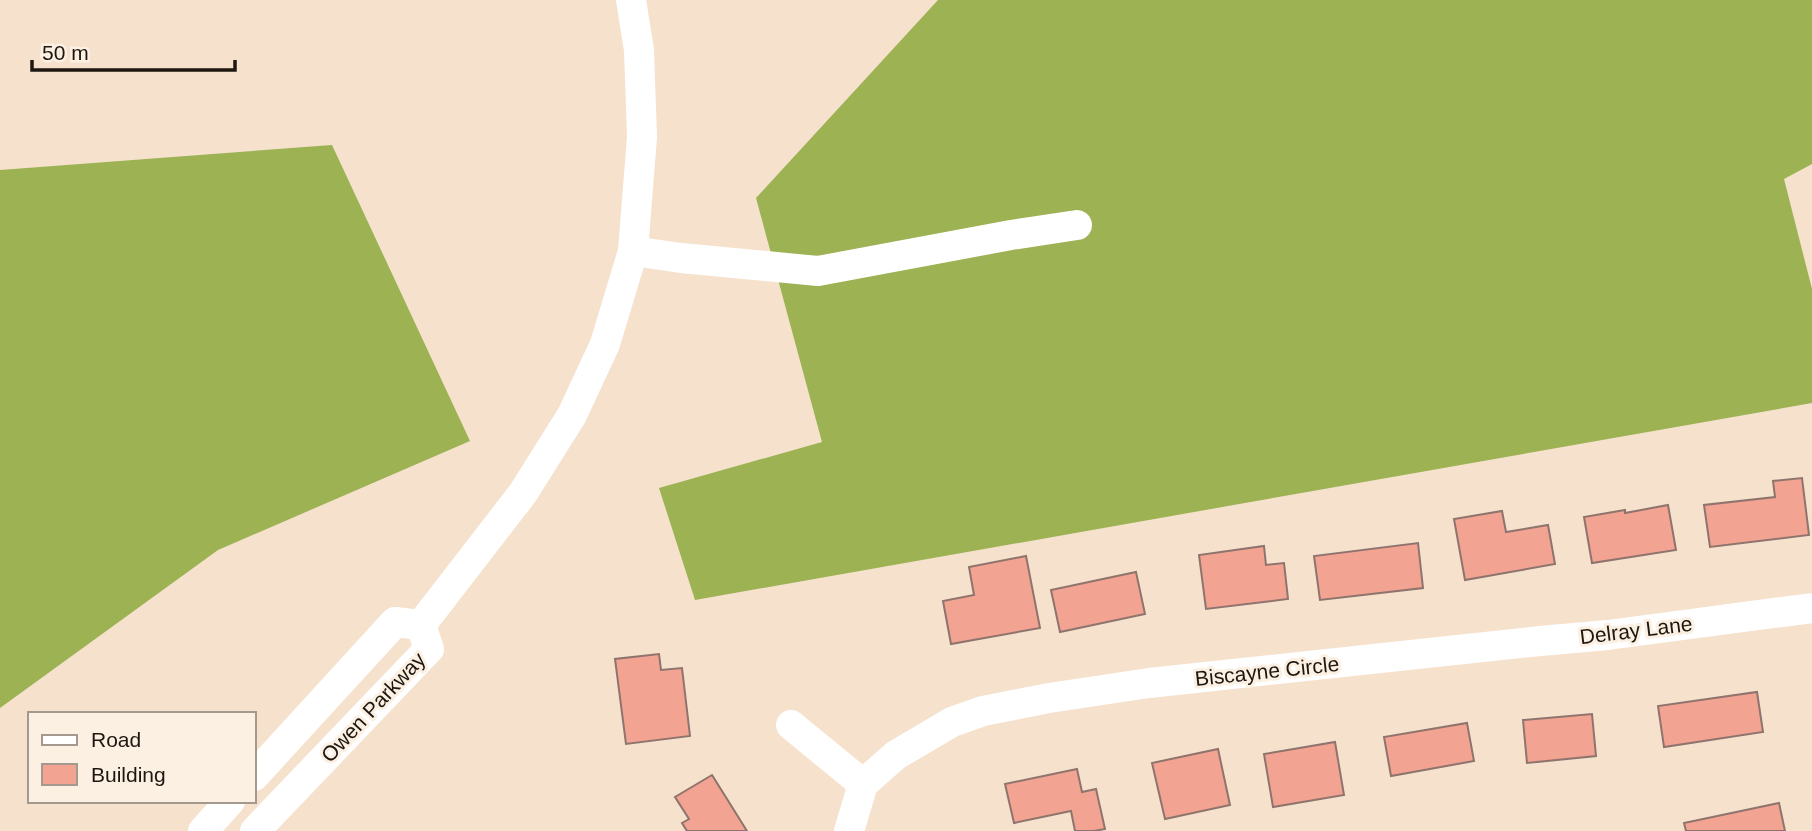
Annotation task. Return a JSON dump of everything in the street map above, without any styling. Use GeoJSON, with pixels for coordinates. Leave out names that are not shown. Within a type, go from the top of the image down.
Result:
{"type":"FeatureCollection","features":[{"type":"Feature","properties":{"kind":"street"},"geometry":{"type":"LineString","coordinates":[[421,625],[523,493],[572,415],[605,344],[633,251],[642,137],[639,50],[631,0]]}},
{"type":"Feature","properties":{"kind":"street"},"geometry":{"type":"LineString","coordinates":[[633,251],[818,271],[1077,225]]}},
{"type":"Feature","properties":{"kind":"street","name":"Delray Lane"},"geometry":{"type":"LineString","coordinates":[[1460,650],[1608,635],[1812,608]]}},
{"type":"Feature","properties":{"kind":"street","name":"Owen Parkway"},"geometry":{"type":"LineString","coordinates":[[255,831],[429,649],[421,625],[395,622],[256,774]]}},
{"type":"Feature","properties":{"kind":"street","name":"Biscayne Circle"},"geometry":{"type":"LineString","coordinates":[[863,784],[896,755],[952,722],[983,711],[1149,683],[1460,650]]}},
{"type":"Feature","properties":{"kind":"street"},"geometry":{"type":"LineString","coordinates":[[791,725],[863,784],[849,831]]}},
{"type":"Feature","properties":{"kind":"street"},"geometry":{"type":"LineString","coordinates":[[203,831],[228,803]]}},
{"type":"Feature","properties":{"kind":"green space"},"geometry":{"type":"Polygon","coordinates":[[[938,0],[1812,0],[1812,164],[1784,179],[1812,289],[1812,403],[695,600],[659,488],[822,442],[756,198],[938,0]]]}},
{"type":"Feature","properties":{"kind":"green space"},"geometry":{"type":"Polygon","coordinates":[[[332,145],[470,441],[218,550],[0,708],[0,170],[332,145]]]}},
{"type":"Feature","properties":{"kind":"building"},"geometry":{"type":"Polygon","coordinates":[[[1802,478],[1809,535],[1710,547],[1704,505],[1775,497],[1773,481],[1802,478]]]}},
{"type":"Feature","properties":{"kind":"building"},"geometry":{"type":"Polygon","coordinates":[[[1668,505],[1676,550],[1592,563],[1584,517],[1668,505]]]}},
{"type":"Feature","properties":{"kind":"building"},"geometry":{"type":"Polygon","coordinates":[[[1502,511],[1506,532],[1548,525],[1555,564],[1465,580],[1454,519],[1502,511]]]}},
{"type":"Feature","properties":{"kind":"building"},"geometry":{"type":"Polygon","coordinates":[[[1418,543],[1423,588],[1320,600],[1314,556],[1418,543]]]}},
{"type":"Feature","properties":{"kind":"building"},"geometry":{"type":"Polygon","coordinates":[[[1264,546],[1266,565],[1284,563],[1288,599],[1206,609],[1199,555],[1264,546]]]}},
{"type":"Feature","properties":{"kind":"building"},"geometry":{"type":"Polygon","coordinates":[[[1026,556],[1040,628],[951,644],[943,601],[974,595],[969,567],[1026,556]]]}},
{"type":"Feature","properties":{"kind":"building"},"geometry":{"type":"Polygon","coordinates":[[[1136,572],[1145,614],[1060,632],[1051,590],[1136,572]]]}},
{"type":"Feature","properties":{"kind":"building"},"geometry":{"type":"Polygon","coordinates":[[[659,654],[661,670],[682,668],[690,736],[626,744],[615,659],[659,654]]]}},
{"type":"Feature","properties":{"kind":"building"},"geometry":{"type":"Polygon","coordinates":[[[1757,692],[1763,732],[1664,747],[1658,706],[1757,692]]]}},
{"type":"Feature","properties":{"kind":"building"},"geometry":{"type":"Polygon","coordinates":[[[1592,714],[1596,756],[1527,763],[1523,720],[1592,714]]]}},
{"type":"Feature","properties":{"kind":"building"},"geometry":{"type":"Polygon","coordinates":[[[1467,723],[1474,761],[1391,776],[1384,737],[1467,723]]]}},
{"type":"Feature","properties":{"kind":"building"},"geometry":{"type":"Polygon","coordinates":[[[1335,742],[1344,795],[1273,807],[1264,754],[1335,742]]]}},
{"type":"Feature","properties":{"kind":"building"},"geometry":{"type":"Polygon","coordinates":[[[1218,749],[1230,805],[1165,819],[1152,763],[1218,749]]]}},
{"type":"Feature","properties":{"kind":"building"},"geometry":{"type":"Polygon","coordinates":[[[1077,769],[1082,792],[1096,789],[1105,829],[1075,831],[1071,811],[1014,823],[1005,784],[1077,769]]]}},
{"type":"Feature","properties":{"kind":"building"},"geometry":{"type":"Polygon","coordinates":[[[712,775],[747,831],[687,831],[682,823],[689,819],[675,797],[712,775]]]}},
{"type":"Feature","properties":{"kind":"building"},"geometry":{"type":"Polygon","coordinates":[[[1779,803],[1785,831],[1686,831],[1684,823],[1779,803]]]}}]}
